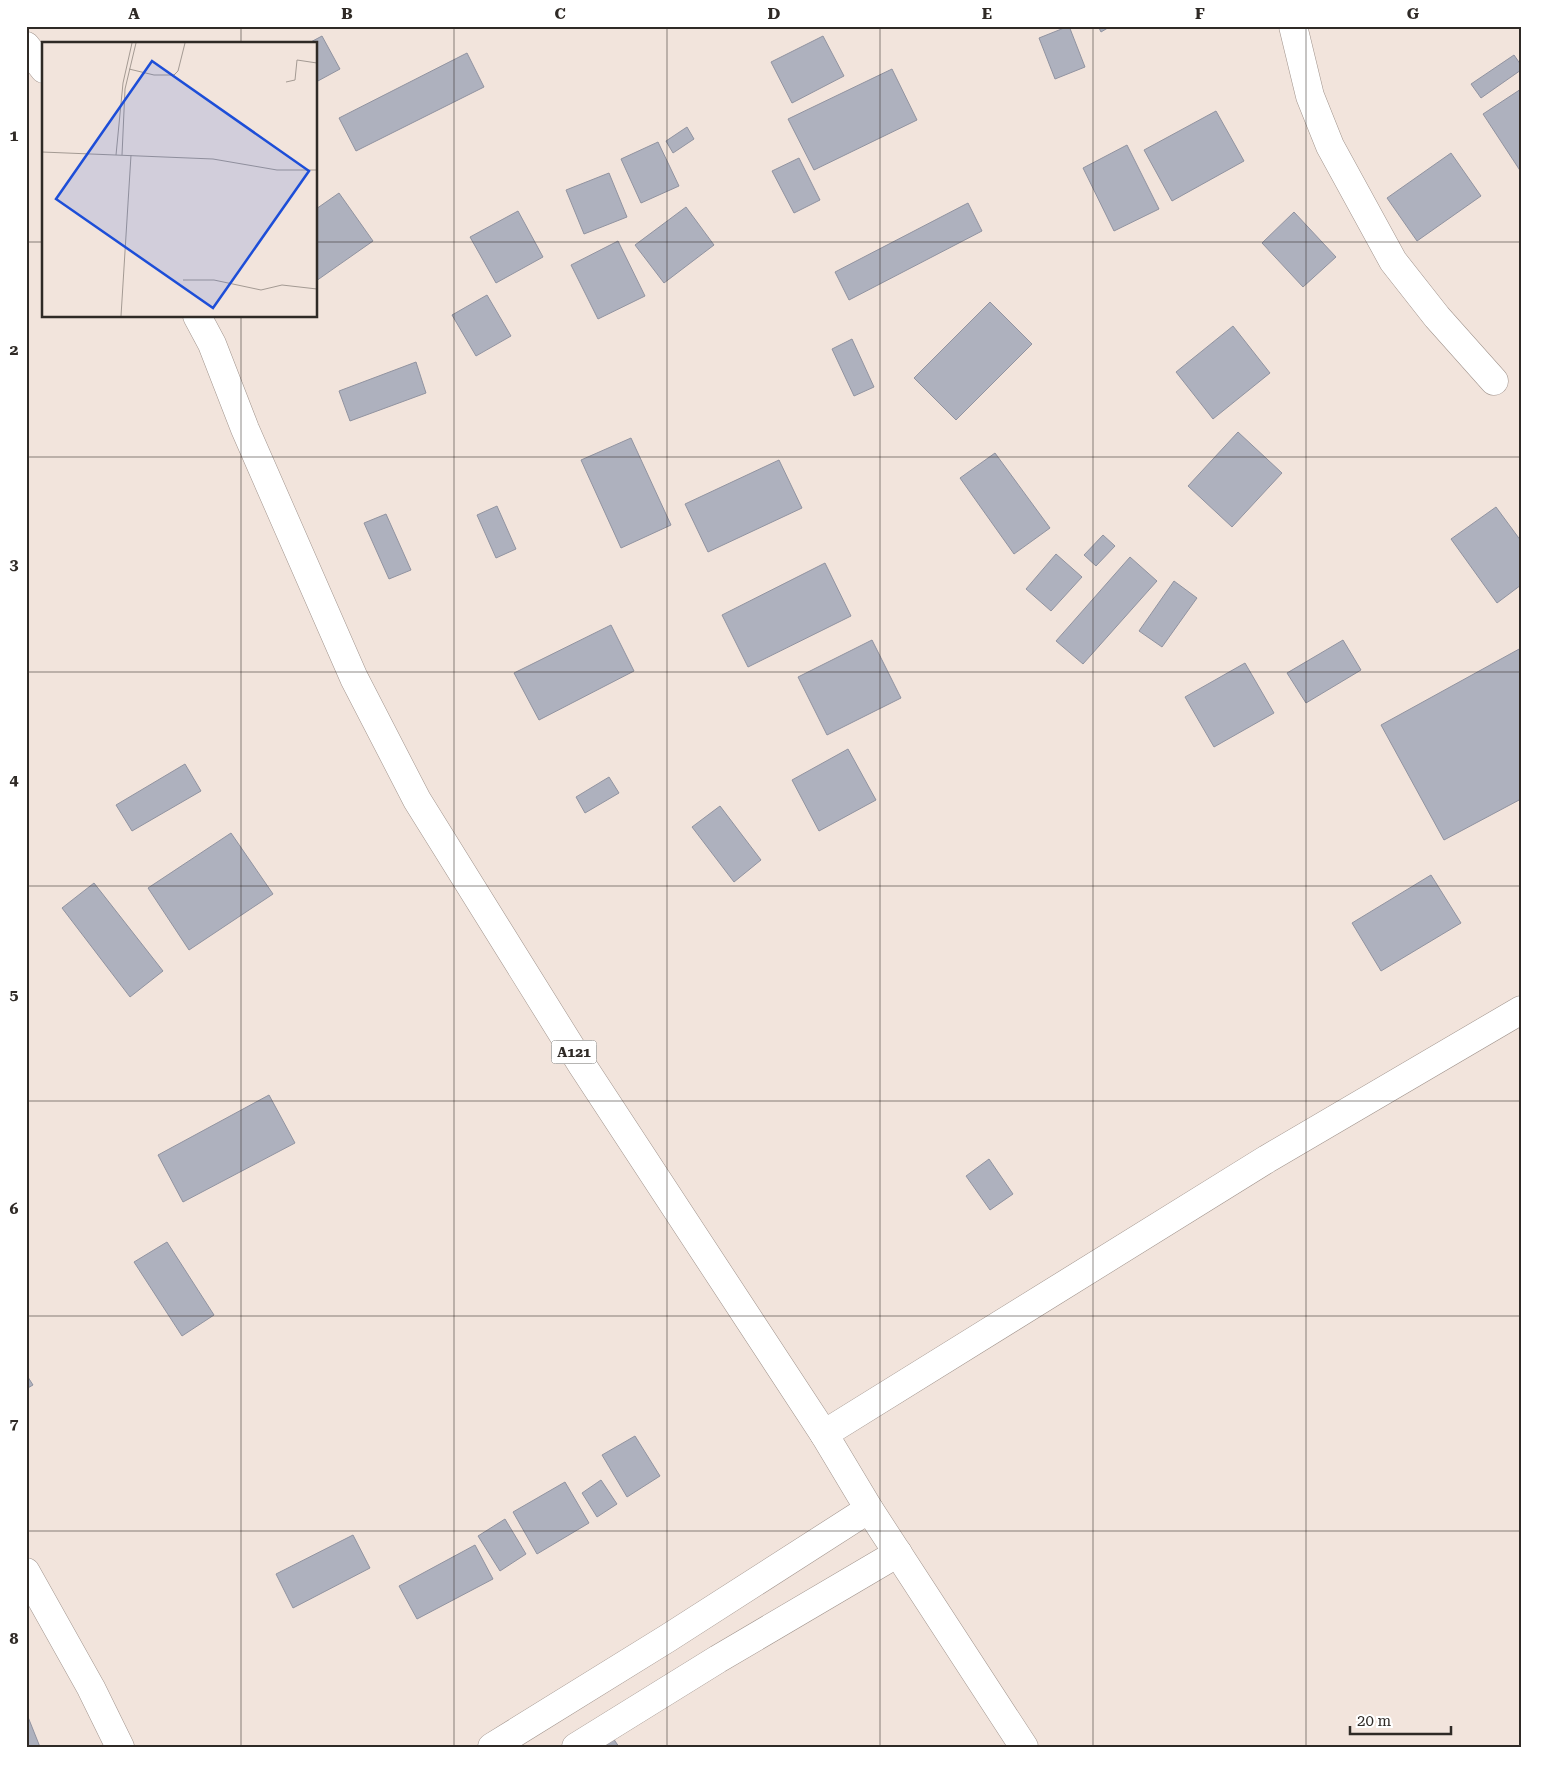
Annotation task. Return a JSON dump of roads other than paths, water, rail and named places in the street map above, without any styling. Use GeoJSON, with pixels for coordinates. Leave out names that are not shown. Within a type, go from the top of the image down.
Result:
{"type":"FeatureCollection","features":[{"type":"Feature","properties":{"kind":"street"},"geometry":{"type":"LineString","coordinates":[[1293,26],[1310,96],[1330,146],[1393,260],[1437,317],[1494,381]]}},
{"type":"Feature","properties":{"kind":"street"},"geometry":{"type":"LineString","coordinates":[[26,46],[42,66]]}},
{"type":"Feature","properties":{"kind":"street","name":"A121"},"geometry":{"type":"LineString","coordinates":[[198,318],[212,344],[245,429],[354,678],[417,800],[582,1065],[824,1434],[869,1509],[1024,1747]]}},
{"type":"Feature","properties":{"kind":"street"},"geometry":{"type":"LineString","coordinates":[[824,1434],[1267,1159],[1521,1010]]}},
{"type":"Feature","properties":{"kind":"street"},"geometry":{"type":"LineString","coordinates":[[492,1747],[668,1638],[869,1509]]}},
{"type":"Feature","properties":{"kind":"street"},"geometry":{"type":"LineString","coordinates":[[576,1747],[718,1659],[898,1553]]}},
{"type":"Feature","properties":{"kind":"street"},"geometry":{"type":"LineString","coordinates":[[26,1572],[86,1679],[120,1747]]}}]}
